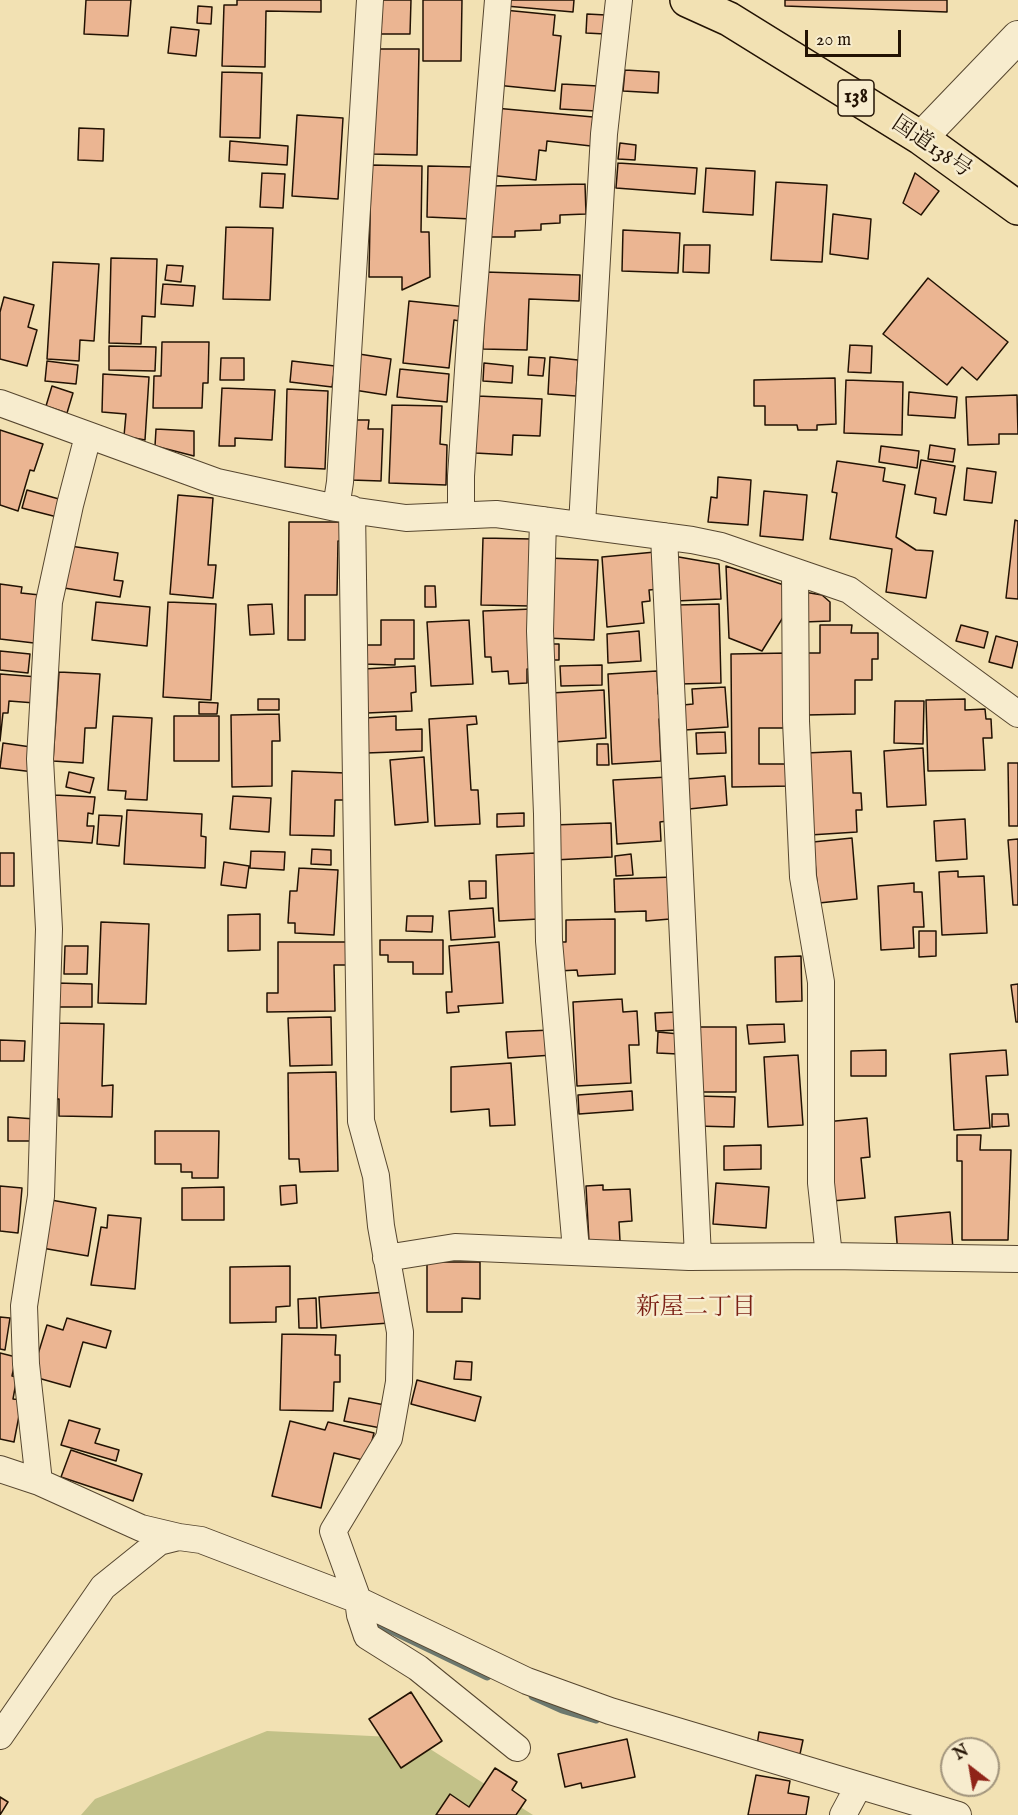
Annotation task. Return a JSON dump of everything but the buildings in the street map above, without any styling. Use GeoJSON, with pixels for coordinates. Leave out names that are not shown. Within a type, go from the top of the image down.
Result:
{"type":"FeatureCollection","features":[{"type":"Feature","properties":{"kind":"highway","name":"国道138号"},"geometry":{"type":"LineString","coordinates":[[687,0],[729,19],[921,138],[1018,208]]}},
{"type":"Feature","properties":{"kind":"street"},"geometry":{"type":"LineString","coordinates":[[370,0],[340,482],[344,508],[361,1120],[376,1176],[386,1258],[400,1332],[399,1382],[389,1438],[333,1531],[358,1600],[367,1636],[418,1668],[517,1748]]}},
{"type":"Feature","properties":{"kind":"street"},"geometry":{"type":"LineString","coordinates":[[461,515],[461,476],[472,314],[498,0]]}},
{"type":"Feature","properties":{"kind":"street"},"geometry":{"type":"LineString","coordinates":[[582,525],[604,134],[619,0]]}},
{"type":"Feature","properties":{"kind":"street"},"geometry":{"type":"LineString","coordinates":[[921,138],[1018,37]]}},
{"type":"Feature","properties":{"kind":"street"},"geometry":{"type":"LineString","coordinates":[[0,403],[217,482],[344,508],[406,518],[496,514],[664,536],[721,546],[849,590],[1018,714]]}},
{"type":"Feature","properties":{"kind":"street"},"geometry":{"type":"LineString","coordinates":[[39,1482],[26,1364],[24,1305],[40,1196],[49,929],[40,759],[49,602],[88,435]]}},
{"type":"Feature","properties":{"kind":"street"},"geometry":{"type":"LineString","coordinates":[[543,520],[540,631],[549,941],[576,1251]]}},
{"type":"Feature","properties":{"kind":"street"},"geometry":{"type":"LineString","coordinates":[[664,536],[698,1257]]}},
{"type":"Feature","properties":{"kind":"street"},"geometry":{"type":"LineString","coordinates":[[795,572],[796,722],[803,877],[821,982],[821,1183],[829,1256]]}},
{"type":"Feature","properties":{"kind":"street"},"geometry":{"type":"LineString","coordinates":[[386,1258],[455,1247],[698,1257],[829,1256],[1018,1259]]}},
{"type":"Feature","properties":{"kind":"street"},"geometry":{"type":"LineString","coordinates":[[0,1469],[39,1482],[141,1528],[201,1540],[358,1600],[527,1681],[610,1711],[858,1787],[958,1815]]}},
{"type":"Feature","properties":{"kind":"street"},"geometry":{"type":"LineString","coordinates":[[0,1736],[102,1587],[159,1542],[179,1537]]}},
{"type":"Feature","properties":{"kind":"street"},"geometry":{"type":"LineString","coordinates":[[843,1815],[858,1787]]}},
{"type":"Feature","properties":{"kind":"shaded area"},"geometry":{"type":"Polygon","coordinates":[[[267,1731],[413,1738],[533,1815],[81,1815],[95,1799],[267,1731]]]}},
{"type":"Feature","properties":{"kind":"waterway"},"geometry":{"type":"LineString","coordinates":[[375,1622],[487,1676]]}},
{"type":"Feature","properties":{"kind":"waterway"},"geometry":{"type":"LineString","coordinates":[[533,1696],[562,1709],[596,1719]]}},
{"type":"Feature","properties":{"kind":"district","name":"新屋二丁目"},"geometry":{"type":"Point","coordinates":[696,1309]}}]}
